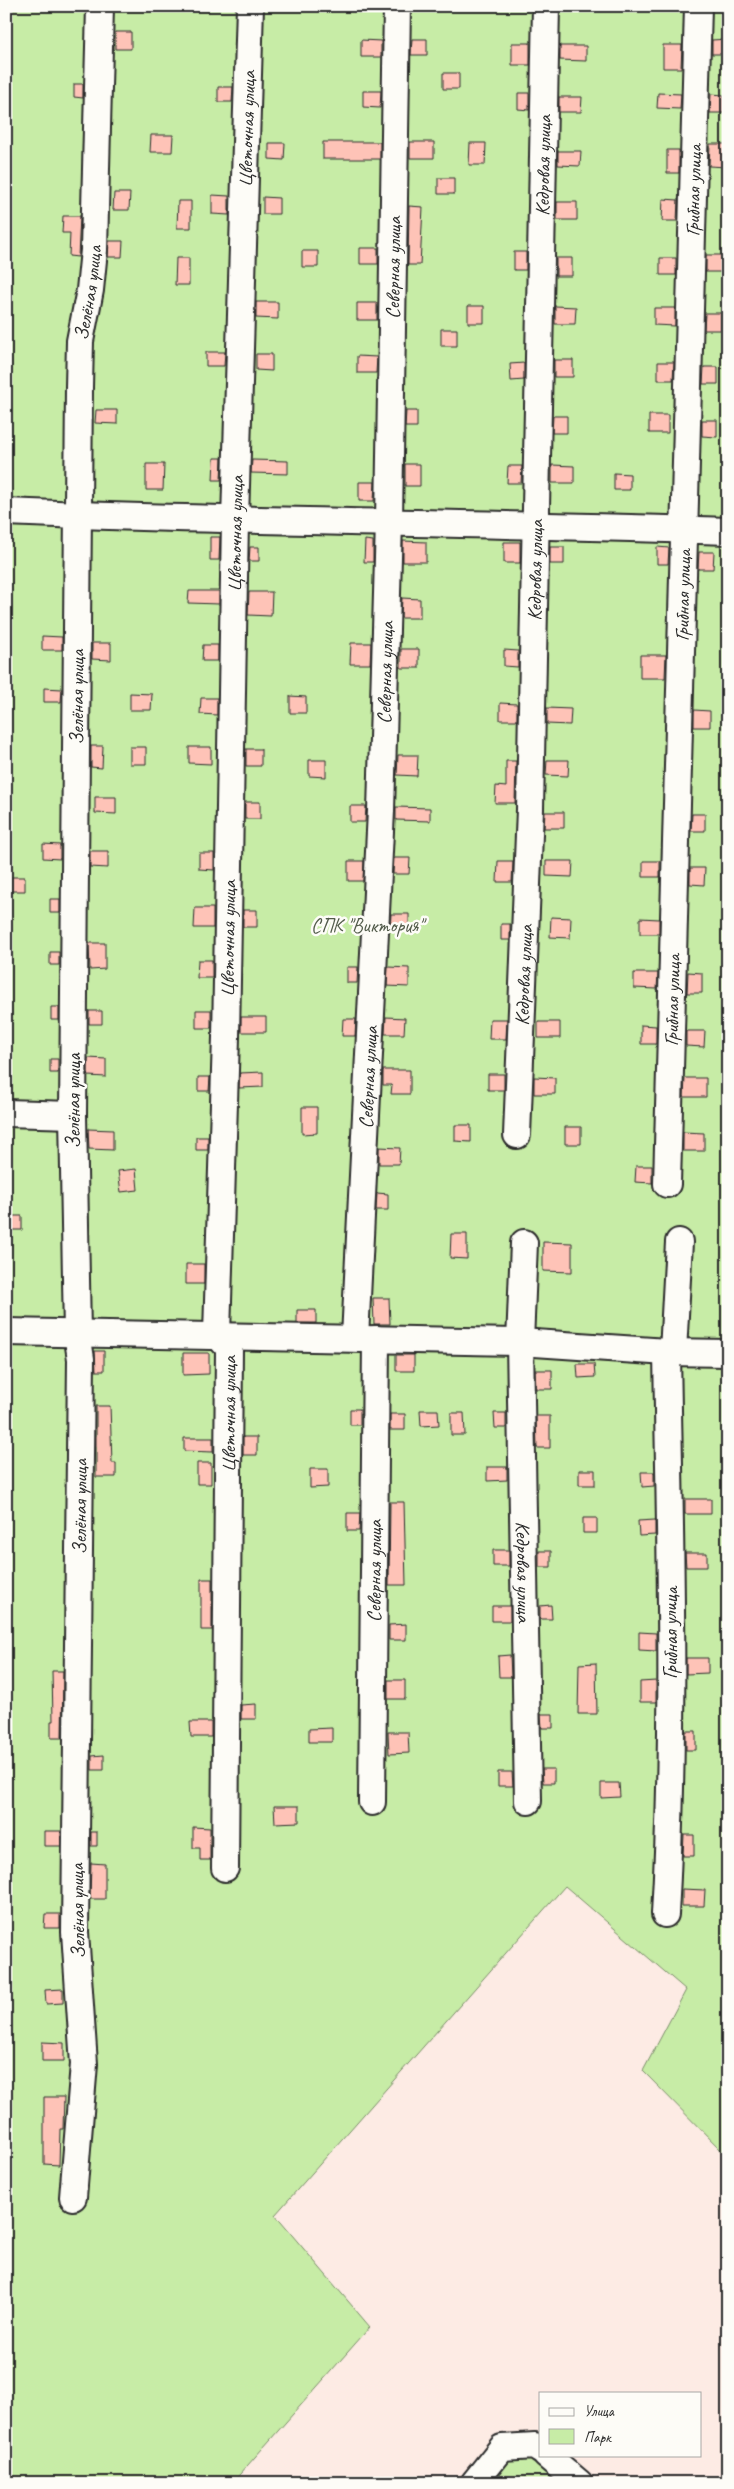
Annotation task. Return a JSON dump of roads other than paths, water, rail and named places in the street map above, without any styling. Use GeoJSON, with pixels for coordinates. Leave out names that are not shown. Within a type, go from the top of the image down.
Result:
{"type":"FeatureCollection","features":[{"type":"Feature","properties":{"kind":"street","name":"Зелёная улица"},"geometry":{"type":"LineString","coordinates":[[72,2197],[84,2064],[75,1932],[81,1359],[76,1333],[73,1115],[80,341],[90,290],[94,250],[100,6]]}},
{"type":"Feature","properties":{"kind":"street","name":"Цветочная улица"},"geometry":{"type":"LineString","coordinates":[[225,1868],[229,1348],[217,1334],[226,1028],[235,520],[250,6]]}},
{"type":"Feature","properties":{"kind":"street","name":"Северная улица"},"geometry":{"type":"LineString","coordinates":[[372,1802],[365,1338],[390,521],[397,6]]}},
{"type":"Feature","properties":{"kind":"street","name":"Кедровая улица"},"geometry":{"type":"LineString","coordinates":[[517,1134],[530,809],[534,526],[546,6]]}},
{"type":"Feature","properties":{"kind":"street","name":"Грибная улица"},"geometry":{"type":"LineString","coordinates":[[667,1184],[698,6]]}},
{"type":"Feature","properties":{"kind":"street"},"geometry":{"type":"LineString","coordinates":[[6,512],[235,520],[390,521],[728,531]]}},
{"type":"Feature","properties":{"kind":"street"},"geometry":{"type":"LineString","coordinates":[[6,1113],[73,1115]]}},
{"type":"Feature","properties":{"kind":"street","name":"Кедровая улица"},"geometry":{"type":"LineString","coordinates":[[524,1242],[520,1342],[528,1801]]}},
{"type":"Feature","properties":{"kind":"street","name":"Грибная улица"},"geometry":{"type":"LineString","coordinates":[[665,1914],[669,1832],[671,1650],[670,1352],[679,1242]]}},
{"type":"Feature","properties":{"kind":"street"},"geometry":{"type":"LineString","coordinates":[[6,1332],[217,1334],[520,1342],[670,1352],[728,1353]]}},
{"type":"Feature","properties":{"kind":"street"},"geometry":{"type":"LineString","coordinates":[[474,2483],[502,2448],[535,2446],[539,2449]]}},
{"type":"Feature","properties":{"kind":"street"},"geometry":{"type":"LineString","coordinates":[[547,2456],[579,2483]]}},
{"type":"Feature","properties":{"kind":"park label","name":"СПК \"Виктория\""},"geometry":{"type":"Point","coordinates":[367,925]}}]}
